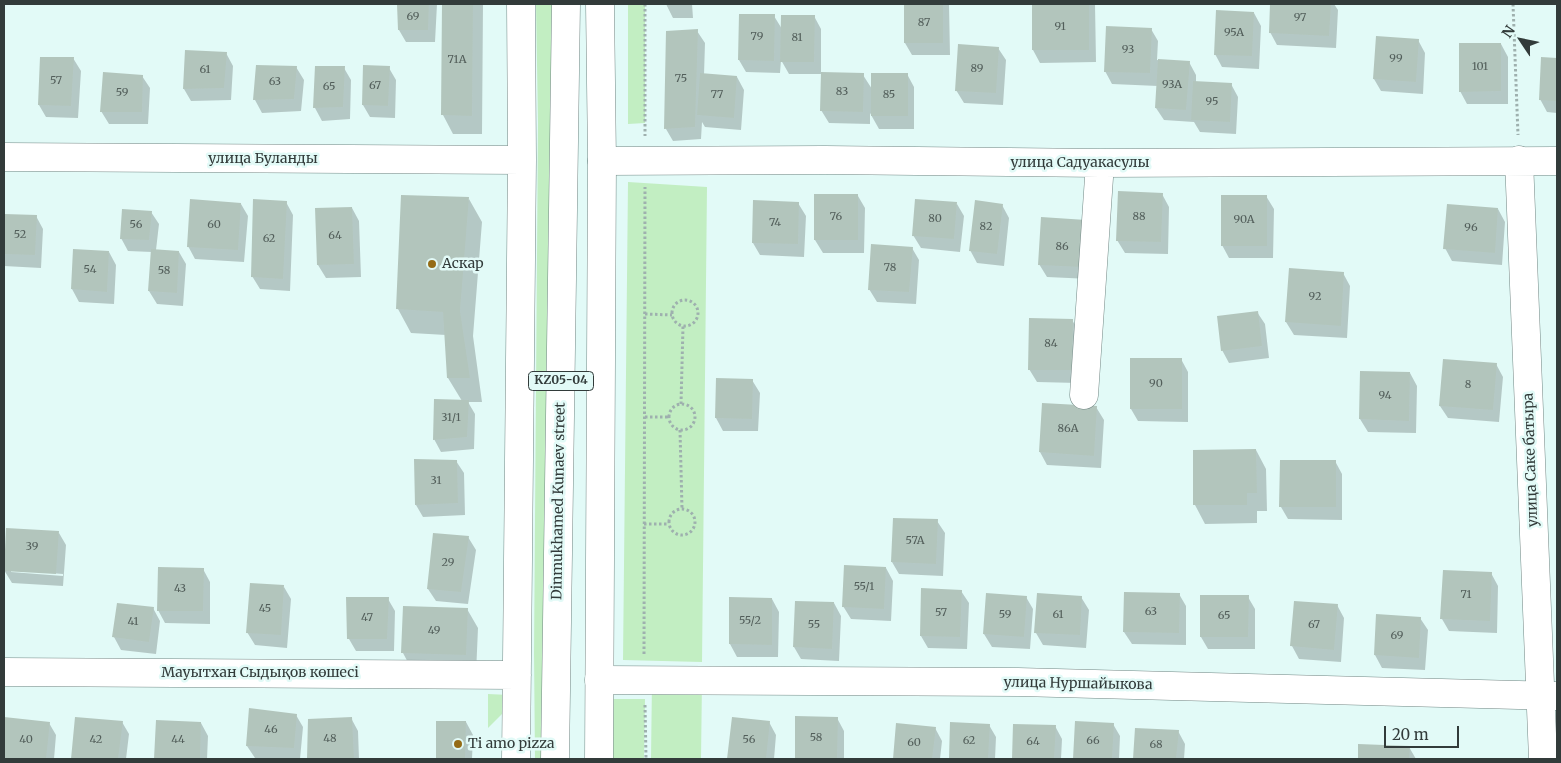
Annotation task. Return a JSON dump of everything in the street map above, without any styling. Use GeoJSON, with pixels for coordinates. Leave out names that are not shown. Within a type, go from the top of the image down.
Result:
{"type":"FeatureCollection","features":[{"type":"Feature","properties":{"kind":"street"},"geometry":{"type":"LineString","coordinates":[[516,759],[522,160],[521,4]]}},
{"type":"Feature","properties":{"kind":"street","name":"Dinmukhamed Kunaev street"},"geometry":{"type":"LineString","coordinates":[[555,759],[566,4]]}},
{"type":"Feature","properties":{"kind":"street","name":"KZ05-04"},"geometry":{"type":"LineString","coordinates":[[599,759],[602,161],[600,4]]}},
{"type":"Feature","properties":{"kind":"street","name":"улица Буланды"},"geometry":{"type":"LineString","coordinates":[[4,157],[522,160]]}},
{"type":"Feature","properties":{"kind":"street","name":"улица Садуакасулы"},"geometry":{"type":"LineString","coordinates":[[602,161],[826,160],[1100,163],[1557,161]]}},
{"type":"Feature","properties":{"kind":"street","name":"улица Саке батыра"},"geometry":{"type":"LineString","coordinates":[[1519,160],[1549,696],[1543,759]]}},
{"type":"Feature","properties":{"kind":"street"},"geometry":{"type":"LineString","coordinates":[[1084,395],[1100,163]]}},
{"type":"Feature","properties":{"kind":"street","name":"Мауытхан Сыдықов көшесі"},"geometry":{"type":"LineString","coordinates":[[4,672],[517,675]]}},
{"type":"Feature","properties":{"kind":"street","name":"улица Нуршайыкова"},"geometry":{"type":"LineString","coordinates":[[599,680],[1018,682],[1549,696]]}},
{"type":"Feature","properties":{"kind":"path"},"geometry":{"type":"LineString","coordinates":[[644,4],[644,680],[646,759]]}},
{"type":"Feature","properties":{"kind":"path"},"geometry":{"type":"LineString","coordinates":[[1513,4],[1519,160]]}},
{"type":"Feature","properties":{"kind":"path"},"geometry":{"type":"LineString","coordinates":[[680,301],[689,301],[698,310],[697,319],[692,325],[683,326],[676,323],[672,315],[674,307],[680,301]]}},
{"type":"Feature","properties":{"kind":"path"},"geometry":{"type":"LineString","coordinates":[[645,314],[672,315]]}},
{"type":"Feature","properties":{"kind":"path"},"geometry":{"type":"LineString","coordinates":[[681,404],[683,326]]}},
{"type":"Feature","properties":{"kind":"path"},"geometry":{"type":"LineString","coordinates":[[681,404],[689,407],[694,414],[691,426],[684,430],[672,426],[669,417],[670,410],[681,404]]}},
{"type":"Feature","properties":{"kind":"path"},"geometry":{"type":"LineString","coordinates":[[645,417],[669,417]]}},
{"type":"Feature","properties":{"kind":"path"},"geometry":{"type":"LineString","coordinates":[[680,430],[682,509]]}},
{"type":"Feature","properties":{"kind":"path"},"geometry":{"type":"LineString","coordinates":[[682,509],[693,515],[695,523],[692,531],[684,535],[676,534],[669,524],[674,512],[682,509]]}},
{"type":"Feature","properties":{"kind":"path"},"geometry":{"type":"LineString","coordinates":[[644,524],[669,524]]}},
{"type":"Feature","properties":{"kind":"green space"},"geometry":{"type":"Polygon","coordinates":[[[536,4],[553,4],[545,759],[535,759],[538,123],[536,4]]]}},
{"type":"Feature","properties":{"kind":"green space"},"geometry":{"type":"Polygon","coordinates":[[[628,4],[645,4],[645,123],[628,124],[628,4]]]}},
{"type":"Feature","properties":{"kind":"green space"},"geometry":{"type":"Polygon","coordinates":[[[628,182],[707,187],[702,662],[623,660],[628,182]]]}},
{"type":"Feature","properties":{"kind":"green space"},"geometry":{"type":"Polygon","coordinates":[[[652,681],[702,681],[701,759],[651,759],[652,681]]]}},
{"type":"Feature","properties":{"kind":"green space"},"geometry":{"type":"Polygon","coordinates":[[[488,694],[509,695],[509,707],[488,728],[488,694]]]}},
{"type":"Feature","properties":{"kind":"green space"},"geometry":{"type":"Polygon","coordinates":[[[613,699],[645,699],[644,759],[613,759],[613,699]]]}},
{"type":"Feature","properties":{"kind":"building"},"geometry":{"type":"Polygon","coordinates":[[[397,4],[429,4],[428,30],[398,30],[397,4]]]}},
{"type":"Feature","properties":{"kind":"building"},"geometry":{"type":"Polygon","coordinates":[[[442,4],[473,4],[472,116],[441,115],[442,4]]]}},
{"type":"Feature","properties":{"kind":"building"},"geometry":{"type":"Polygon","coordinates":[[[904,4],[943,4],[943,43],[904,43],[904,4]]]}},
{"type":"Feature","properties":{"kind":"building"},"geometry":{"type":"Polygon","coordinates":[[[1032,4],[1089,4],[1089,50],[1032,50],[1032,4]]]}},
{"type":"Feature","properties":{"kind":"building"},"geometry":{"type":"Polygon","coordinates":[[[1270,4],[1331,4],[1329,36],[1269,33],[1270,4]]]}},
{"type":"Feature","properties":{"kind":"building"},"geometry":{"type":"Polygon","coordinates":[[[1216,10],[1254,12],[1252,56],[1214,55],[1216,10]]]}},
{"type":"Feature","properties":{"kind":"building"},"geometry":{"type":"Polygon","coordinates":[[[739,14],[775,14],[774,61],[738,60],[739,14]]]}},
{"type":"Feature","properties":{"kind":"building"},"geometry":{"type":"Polygon","coordinates":[[[781,15],[815,15],[814,62],[780,62],[781,15]]]}},
{"type":"Feature","properties":{"kind":"building"},"geometry":{"type":"Polygon","coordinates":[[[1106,26],[1152,28],[1150,73],[1104,72],[1106,26]]]}},
{"type":"Feature","properties":{"kind":"building"},"geometry":{"type":"Polygon","coordinates":[[[698,29],[695,127],[664,129],[666,31],[698,29]]]}},
{"type":"Feature","properties":{"kind":"building"},"geometry":{"type":"Polygon","coordinates":[[[1376,36],[1419,39],[1416,82],[1373,79],[1376,36]]]}},
{"type":"Feature","properties":{"kind":"building"},"geometry":{"type":"Polygon","coordinates":[[[1459,43],[1501,43],[1501,91],[1459,92],[1459,43]]]}},
{"type":"Feature","properties":{"kind":"building"},"geometry":{"type":"Polygon","coordinates":[[[958,44],[999,47],[996,93],[955,91],[958,44]]]}},
{"type":"Feature","properties":{"kind":"building"},"geometry":{"type":"Polygon","coordinates":[[[185,50],[227,52],[224,88],[183,89],[185,50]]]}},
{"type":"Feature","properties":{"kind":"building"},"geometry":{"type":"Polygon","coordinates":[[[40,57],[74,57],[71,106],[38,105],[40,57]]]}},
{"type":"Feature","properties":{"kind":"building"},"geometry":{"type":"Polygon","coordinates":[[[1541,57],[1557,58],[1557,101],[1539,100],[1541,57]]]}},
{"type":"Feature","properties":{"kind":"building"},"geometry":{"type":"Polygon","coordinates":[[[1158,59],[1190,61],[1186,110],[1155,108],[1158,59]]]}},
{"type":"Feature","properties":{"kind":"building"},"geometry":{"type":"Polygon","coordinates":[[[256,65],[297,66],[294,99],[253,100],[256,65]]]}},
{"type":"Feature","properties":{"kind":"building"},"geometry":{"type":"Polygon","coordinates":[[[363,65],[390,66],[388,106],[362,105],[363,65]]]}},
{"type":"Feature","properties":{"kind":"building"},"geometry":{"type":"Polygon","coordinates":[[[315,66],[345,66],[343,107],[313,108],[315,66]]]}},
{"type":"Feature","properties":{"kind":"building"},"geometry":{"type":"Polygon","coordinates":[[[103,72],[143,75],[142,112],[100,112],[103,72]]]}},
{"type":"Feature","properties":{"kind":"building"},"geometry":{"type":"Polygon","coordinates":[[[821,72],[864,73],[863,112],[820,111],[821,72]]]}},
{"type":"Feature","properties":{"kind":"building"},"geometry":{"type":"Polygon","coordinates":[[[700,73],[737,76],[734,118],[697,115],[700,73]]]}},
{"type":"Feature","properties":{"kind":"building"},"geometry":{"type":"Polygon","coordinates":[[[871,73],[908,73],[908,116],[871,116],[871,73]]]}},
{"type":"Feature","properties":{"kind":"building"},"geometry":{"type":"Polygon","coordinates":[[[1193,81],[1232,83],[1230,122],[1191,120],[1193,81]]]}},
{"type":"Feature","properties":{"kind":"building"},"geometry":{"type":"Polygon","coordinates":[[[1118,191],[1163,193],[1161,242],[1116,241],[1118,191]]]}},
{"type":"Feature","properties":{"kind":"building"},"geometry":{"type":"Polygon","coordinates":[[[814,194],[858,194],[858,240],[814,240],[814,194]]]}},
{"type":"Feature","properties":{"kind":"building"},"geometry":{"type":"Polygon","coordinates":[[[401,195],[469,197],[460,311],[470,378],[447,378],[443,312],[396,309],[401,195]]]}},
{"type":"Feature","properties":{"kind":"building"},"geometry":{"type":"Polygon","coordinates":[[[1221,195],[1267,195],[1267,246],[1221,246],[1221,195]]]}},
{"type":"Feature","properties":{"kind":"building"},"geometry":{"type":"Polygon","coordinates":[[[190,199],[241,203],[238,250],[187,247],[190,199]]]}},
{"type":"Feature","properties":{"kind":"building"},"geometry":{"type":"Polygon","coordinates":[[[253,199],[287,201],[283,279],[251,277],[253,199]]]}},
{"type":"Feature","properties":{"kind":"building"},"geometry":{"type":"Polygon","coordinates":[[[915,199],[957,202],[954,239],[912,236],[915,199]]]}},
{"type":"Feature","properties":{"kind":"building"},"geometry":{"type":"Polygon","coordinates":[[[753,200],[799,202],[798,244],[752,243],[753,200]]]}},
{"type":"Feature","properties":{"kind":"building"},"geometry":{"type":"Polygon","coordinates":[[[975,200],[1003,204],[997,254],[969,251],[975,200]]]}},
{"type":"Feature","properties":{"kind":"building"},"geometry":{"type":"Polygon","coordinates":[[[1447,204],[1498,208],[1495,253],[1443,249],[1447,204]]]}},
{"type":"Feature","properties":{"kind":"building"},"geometry":{"type":"Polygon","coordinates":[[[352,207],[354,264],[317,265],[315,208],[352,207]]]}},
{"type":"Feature","properties":{"kind":"building"},"geometry":{"type":"Polygon","coordinates":[[[122,209],[152,211],[149,240],[120,239],[122,209]]]}},
{"type":"Feature","properties":{"kind":"building"},"geometry":{"type":"Polygon","coordinates":[[[4,214],[37,215],[35,255],[4,254],[4,214]]]}},
{"type":"Feature","properties":{"kind":"building"},"geometry":{"type":"Polygon","coordinates":[[[1041,217],[1086,220],[1083,267],[1038,265],[1041,217]]]}},
{"type":"Feature","properties":{"kind":"building"},"geometry":{"type":"Polygon","coordinates":[[[871,244],[913,247],[909,292],[868,290],[871,244]]]}},
{"type":"Feature","properties":{"kind":"building"},"geometry":{"type":"Polygon","coordinates":[[[73,249],[109,251],[107,292],[71,289],[73,249]]]}},
{"type":"Feature","properties":{"kind":"building"},"geometry":{"type":"Polygon","coordinates":[[[151,249],[179,251],[177,293],[148,291],[151,249]]]}},
{"type":"Feature","properties":{"kind":"building"},"geometry":{"type":"Polygon","coordinates":[[[1289,268],[1344,272],[1341,326],[1285,322],[1289,268]]]}},
{"type":"Feature","properties":{"kind":"building"},"geometry":{"type":"Polygon","coordinates":[[[1258,311],[1262,346],[1221,351],[1217,316],[1258,311]]]}},
{"type":"Feature","properties":{"kind":"building"},"geometry":{"type":"Polygon","coordinates":[[[1029,318],[1073,319],[1072,370],[1028,370],[1029,318]]]}},
{"type":"Feature","properties":{"kind":"building"},"geometry":{"type":"Polygon","coordinates":[[[1130,358],[1182,358],[1182,409],[1130,409],[1130,358]]]}},
{"type":"Feature","properties":{"kind":"building"},"geometry":{"type":"Polygon","coordinates":[[[1443,359],[1497,363],[1493,410],[1439,406],[1443,359]]]}},
{"type":"Feature","properties":{"kind":"building"},"geometry":{"type":"Polygon","coordinates":[[[1360,371],[1410,372],[1409,421],[1359,419],[1360,371]]]}},
{"type":"Feature","properties":{"kind":"building"},"geometry":{"type":"Polygon","coordinates":[[[716,378],[753,379],[752,419],[715,418],[716,378]]]}},
{"type":"Feature","properties":{"kind":"building"},"geometry":{"type":"Polygon","coordinates":[[[434,399],[469,400],[467,437],[433,440],[434,399]]]}},
{"type":"Feature","properties":{"kind":"building"},"geometry":{"type":"Polygon","coordinates":[[[1042,403],[1097,406],[1094,456],[1039,452],[1042,403]]]}},
{"type":"Feature","properties":{"kind":"building"},"geometry":{"type":"Polygon","coordinates":[[[1256,449],[1257,493],[1247,493],[1247,505],[1193,505],[1193,450],[1256,449]]]}},
{"type":"Feature","properties":{"kind":"building"},"geometry":{"type":"Polygon","coordinates":[[[414,459],[457,460],[458,503],[415,505],[414,459]]]}},
{"type":"Feature","properties":{"kind":"building"},"geometry":{"type":"Polygon","coordinates":[[[1280,460],[1336,460],[1336,507],[1279,507],[1280,460]]]}},
{"type":"Feature","properties":{"kind":"building"},"geometry":{"type":"Polygon","coordinates":[[[893,518],[938,519],[936,564],[891,562],[893,518]]]}},
{"type":"Feature","properties":{"kind":"building"},"geometry":{"type":"Polygon","coordinates":[[[6,528],[59,531],[56,574],[4,571],[6,528]]]}},
{"type":"Feature","properties":{"kind":"building"},"geometry":{"type":"Polygon","coordinates":[[[433,533],[469,536],[461,592],[427,589],[433,533]]]}},
{"type":"Feature","properties":{"kind":"building"},"geometry":{"type":"Polygon","coordinates":[[[844,565],[886,567],[884,609],[842,607],[844,565]]]}},
{"type":"Feature","properties":{"kind":"building"},"geometry":{"type":"Polygon","coordinates":[[[158,567],[204,568],[203,611],[157,611],[158,567]]]}},
{"type":"Feature","properties":{"kind":"building"},"geometry":{"type":"Polygon","coordinates":[[[1443,570],[1492,572],[1490,621],[1440,619],[1443,570]]]}},
{"type":"Feature","properties":{"kind":"building"},"geometry":{"type":"Polygon","coordinates":[[[250,583],[284,585],[281,635],[246,633],[250,583]]]}},
{"type":"Feature","properties":{"kind":"building"},"geometry":{"type":"Polygon","coordinates":[[[921,588],[962,590],[960,637],[920,636],[921,588]]]}},
{"type":"Feature","properties":{"kind":"building"},"geometry":{"type":"Polygon","coordinates":[[[1124,592],[1180,593],[1179,633],[1123,632],[1124,592]]]}},
{"type":"Feature","properties":{"kind":"building"},"geometry":{"type":"Polygon","coordinates":[[[986,593],[1027,596],[1024,637],[983,634],[986,593]]]}},
{"type":"Feature","properties":{"kind":"building"},"geometry":{"type":"Polygon","coordinates":[[[1037,593],[1082,596],[1080,635],[1034,633],[1037,593]]]}},
{"type":"Feature","properties":{"kind":"building"},"geometry":{"type":"Polygon","coordinates":[[[1200,595],[1249,595],[1248,637],[1200,637],[1200,595]]]}},
{"type":"Feature","properties":{"kind":"building"},"geometry":{"type":"Polygon","coordinates":[[[346,597],[389,597],[387,639],[347,639],[346,597]]]}},
{"type":"Feature","properties":{"kind":"building"},"geometry":{"type":"Polygon","coordinates":[[[729,597],[772,598],[772,645],[729,644],[729,597]]]}},
{"type":"Feature","properties":{"kind":"building"},"geometry":{"type":"Polygon","coordinates":[[[795,601],[834,602],[832,649],[793,647],[795,601]]]}},
{"type":"Feature","properties":{"kind":"building"},"geometry":{"type":"Polygon","coordinates":[[[1294,601],[1338,604],[1334,650],[1290,646],[1294,601]]]}},
{"type":"Feature","properties":{"kind":"building"},"geometry":{"type":"Polygon","coordinates":[[[117,603],[154,607],[149,642],[112,637],[117,603]]]}},
{"type":"Feature","properties":{"kind":"building"},"geometry":{"type":"Polygon","coordinates":[[[403,606],[468,608],[466,655],[401,653],[403,606]]]}},
{"type":"Feature","properties":{"kind":"building"},"geometry":{"type":"Polygon","coordinates":[[[1376,614],[1421,617],[1419,658],[1374,655],[1376,614]]]}},
{"type":"Feature","properties":{"kind":"building"},"geometry":{"type":"Polygon","coordinates":[[[249,708],[297,714],[294,748],[246,746],[249,708]]]}},
{"type":"Feature","properties":{"kind":"building"},"geometry":{"type":"Polygon","coordinates":[[[795,716],[838,717],[837,759],[795,759],[795,716]]]}},
{"type":"Feature","properties":{"kind":"building"},"geometry":{"type":"Polygon","coordinates":[[[4,717],[50,722],[46,759],[4,759],[4,717]]]}},
{"type":"Feature","properties":{"kind":"building"},"geometry":{"type":"Polygon","coordinates":[[[75,717],[123,721],[118,759],[71,759],[75,717]]]}},
{"type":"Feature","properties":{"kind":"building"},"geometry":{"type":"Polygon","coordinates":[[[352,717],[354,759],[307,759],[308,719],[352,717]]]}},
{"type":"Feature","properties":{"kind":"building"},"geometry":{"type":"Polygon","coordinates":[[[732,717],[770,721],[766,759],[727,759],[732,717]]]}},
{"type":"Feature","properties":{"kind":"building"},"geometry":{"type":"Polygon","coordinates":[[[156,720],[201,722],[200,759],[154,759],[156,720]]]}},
{"type":"Feature","properties":{"kind":"building"},"geometry":{"type":"Polygon","coordinates":[[[436,721],[466,721],[465,759],[436,759],[436,721]]]}},
{"type":"Feature","properties":{"kind":"building"},"geometry":{"type":"Polygon","coordinates":[[[1075,721],[1114,723],[1112,759],[1073,759],[1075,721]]]}},
{"type":"Feature","properties":{"kind":"building"},"geometry":{"type":"Polygon","coordinates":[[[950,722],[990,724],[988,759],[949,759],[950,722]]]}},
{"type":"Feature","properties":{"kind":"building"},"geometry":{"type":"Polygon","coordinates":[[[896,723],[936,727],[932,759],[893,759],[896,723]]]}},
{"type":"Feature","properties":{"kind":"building"},"geometry":{"type":"Polygon","coordinates":[[[1013,724],[1056,725],[1054,759],[1012,759],[1013,724]]]}},
{"type":"Feature","properties":{"kind":"building"},"geometry":{"type":"Polygon","coordinates":[[[1135,728],[1179,730],[1176,759],[1133,759],[1135,728]]]}},
{"type":"Feature","properties":{"kind":"building"},"geometry":{"type":"Polygon","coordinates":[[[1358,744],[1410,746],[1409,759],[1358,759],[1358,744]]]}},
{"type":"Feature","properties":{"kind":"place","name":"Аскар"},"geometry":{"type":"Point","coordinates":[432,264]}},
{"type":"Feature","properties":{"kind":"place","name":"Ti amo pizza"},"geometry":{"type":"Point","coordinates":[458,744]}}]}
